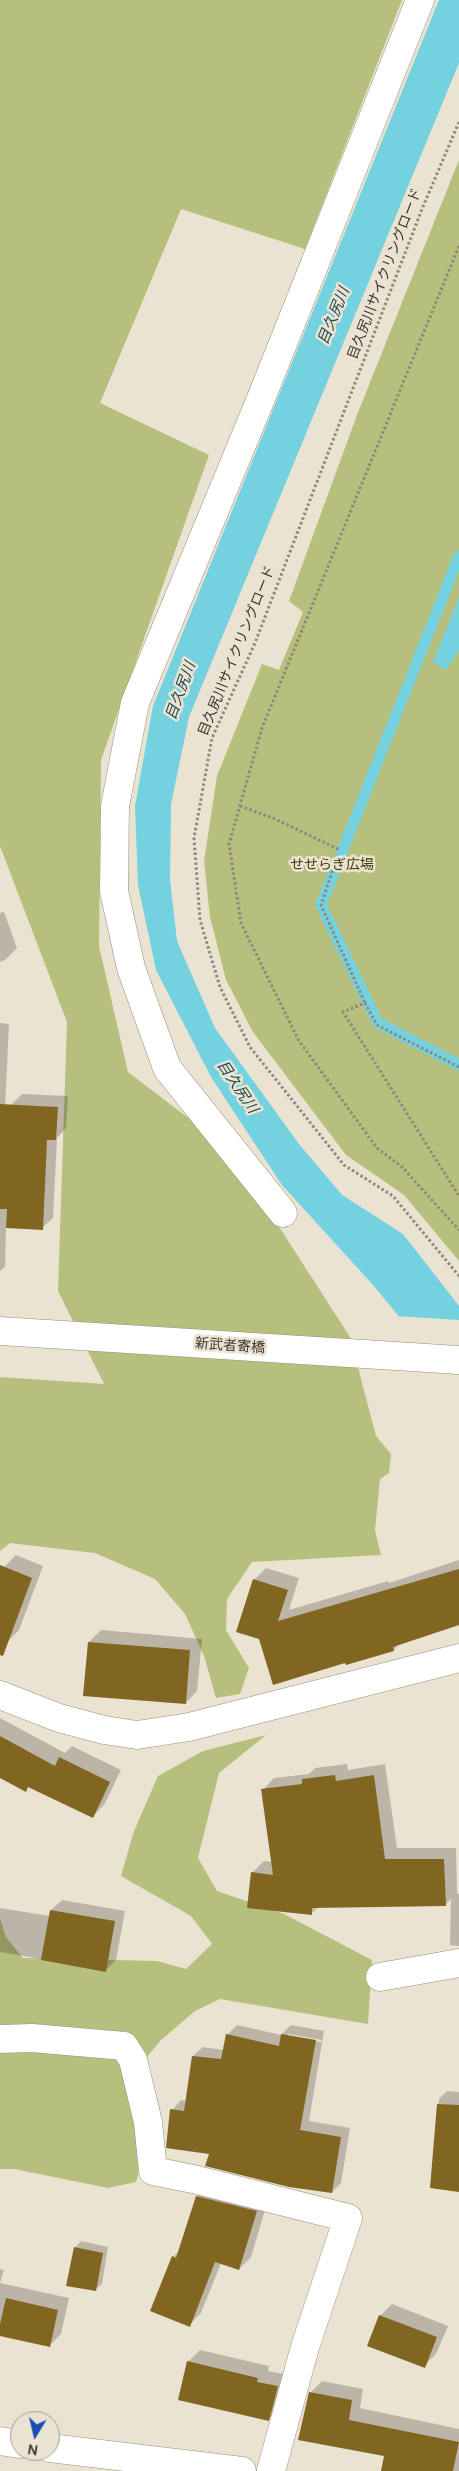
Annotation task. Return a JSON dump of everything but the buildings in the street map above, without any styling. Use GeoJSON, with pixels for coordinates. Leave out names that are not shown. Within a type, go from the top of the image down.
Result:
{"type":"FeatureCollection","features":[{"type":"Feature","properties":{"kind":"street"},"geometry":{"type":"LineString","coordinates":[[284,1213],[167,1068],[131,968],[114,891],[115,806],[135,703],[262,396],[420,0]]}},
{"type":"Feature","properties":{"kind":"street","name":"新武者寄橋"},"geometry":{"type":"LineString","coordinates":[[0,1331],[459,1360]]}},
{"type":"Feature","properties":{"kind":"street"},"geometry":{"type":"LineString","coordinates":[[0,1695],[59,1718],[104,1730],[137,1734],[189,1728],[459,1658]]}},
{"type":"Feature","properties":{"kind":"street"},"geometry":{"type":"LineString","coordinates":[[380,1977],[459,1963]]}},
{"type":"Feature","properties":{"kind":"street"},"geometry":{"type":"LineString","coordinates":[[0,2039],[32,2038],[124,2046],[133,2060],[148,2122],[153,2171],[193,2179],[348,2218],[305,2347],[271,2471]]}},
{"type":"Feature","properties":{"kind":"street"},"geometry":{"type":"LineString","coordinates":[[60,2449],[242,2471]]}},
{"type":"Feature","properties":{"kind":"path","name":"目久尻川サイクリングロード"},"geometry":{"type":"LineString","coordinates":[[459,122],[422,209],[255,643],[212,738],[194,838],[200,920],[220,987],[250,1047],[344,1165],[393,1196],[459,1276]]}},
{"type":"Feature","properties":{"kind":"path"},"geometry":{"type":"LineString","coordinates":[[459,246],[262,728],[229,844],[241,923],[299,1041],[377,1148],[402,1167],[459,1230]]}},
{"type":"Feature","properties":{"kind":"path"},"geometry":{"type":"LineString","coordinates":[[240,806],[273,818],[340,850]]}},
{"type":"Feature","properties":{"kind":"path"},"geometry":{"type":"LineString","coordinates":[[334,866],[321,905],[365,1003],[377,1025],[459,1068]]}},
{"type":"Feature","properties":{"kind":"path"},"geometry":{"type":"LineString","coordinates":[[365,1003],[343,1012],[459,1196]]}},
{"type":"Feature","properties":{"kind":"green space"},"geometry":{"type":"Polygon","coordinates":[[[0,0],[402,0],[305,249],[181,209],[100,403],[209,455],[101,760],[99,946],[128,1072],[229,1149],[350,1337],[376,1436],[391,1454],[389,1473],[380,1479],[375,1530],[381,1555],[252,1562],[227,1599],[226,1630],[249,1668],[240,1694],[216,1698],[204,1656],[185,1614],[155,1579],[95,1553],[10,1543],[0,1551],[0,1377],[104,1384],[58,1291],[67,1022],[0,846],[0,0]]]}},
{"type":"Feature","properties":{"kind":"green space","name":"せせらぎ広場"},"geometry":{"type":"Polygon","coordinates":[[[459,160],[459,1261],[404,1195],[346,1155],[253,1032],[226,980],[210,917],[204,861],[217,776],[262,664],[279,670],[303,612],[289,601],[357,415],[459,160]]]}},
{"type":"Feature","properties":{"kind":"green space"},"geometry":{"type":"Polygon","coordinates":[[[266,1735],[219,1773],[198,1858],[217,1891],[284,1914],[372,1960],[368,2024],[220,1999],[195,2011],[160,2041],[138,2068],[144,2154],[136,2182],[108,2188],[14,2169],[0,2169],[0,1918],[6,1937],[23,1958],[157,1961],[186,1969],[212,1944],[191,1916],[121,1876],[134,1831],[158,1776],[203,1751],[266,1735]]]}},
{"type":"Feature","properties":{"kind":"water","name":"目久尻川"},"geometry":{"type":"Polygon","coordinates":[[[439,0],[459,0],[459,63],[189,717],[171,804],[170,880],[177,941],[215,1028],[299,1144],[342,1195],[403,1234],[459,1306],[459,1389],[373,1285],[282,1185],[211,1077],[156,970],[138,885],[135,806],[153,706],[439,0]]]}},
{"type":"Feature","properties":{"kind":"water"},"geometry":{"type":"Polygon","coordinates":[[[459,597],[459,650],[446,670],[433,662],[459,597]]]}},
{"type":"Feature","properties":{"kind":"pier"},"geometry":{"type":"Polygon","coordinates":[[[395,1316],[459,1320],[459,1391],[457,1390],[395,1316]]]}},
{"type":"Feature","properties":{"kind":"waterway"},"geometry":{"type":"LineString","coordinates":[[459,556],[321,905],[378,1023],[459,1065]]}}]}
